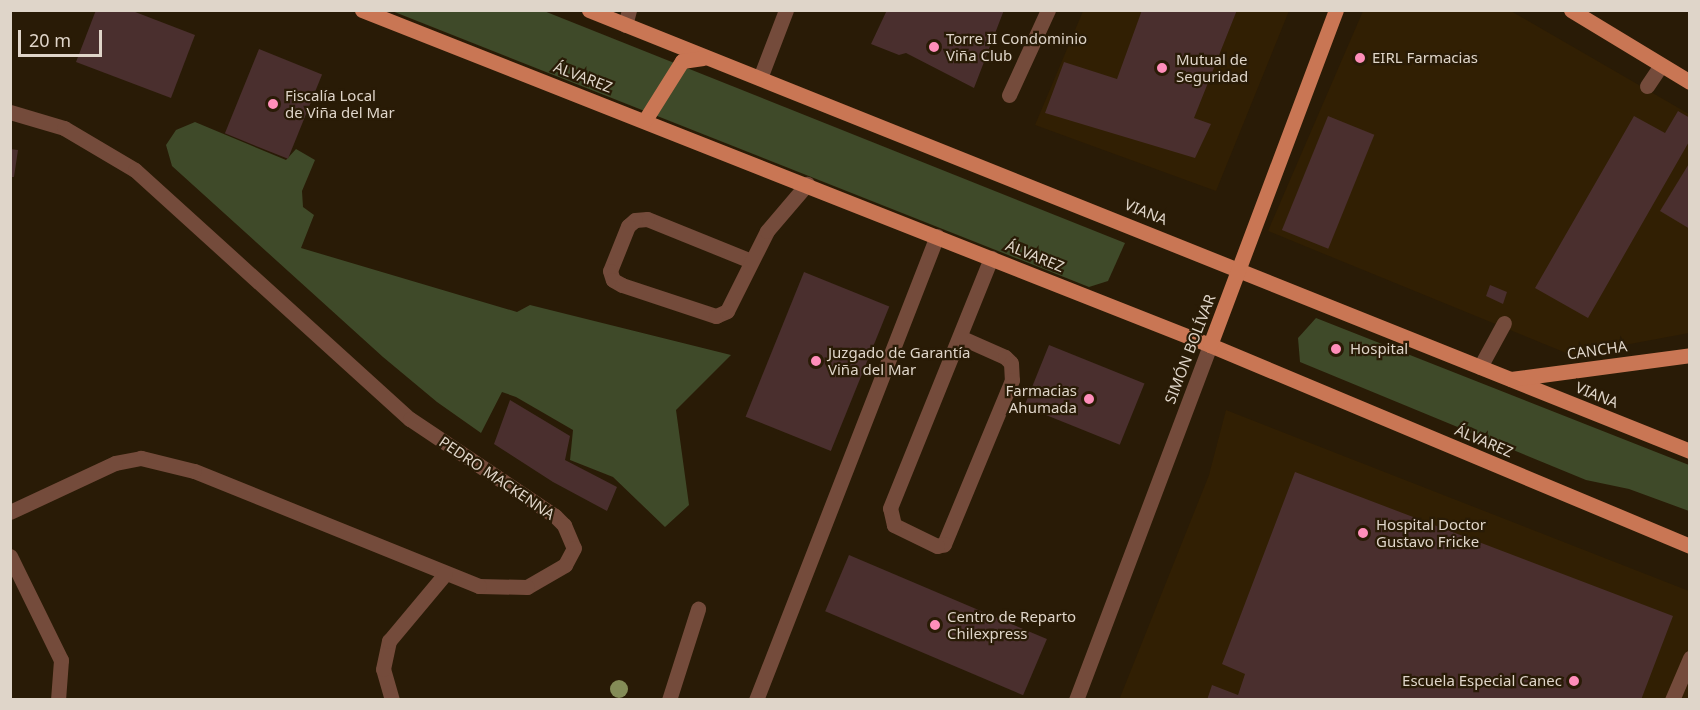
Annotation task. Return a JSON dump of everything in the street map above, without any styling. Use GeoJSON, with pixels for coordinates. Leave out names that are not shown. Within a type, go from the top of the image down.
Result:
{"type":"FeatureCollection","features":[{"type":"Feature","properties":{"kind":"main road","name":"ÁLVAREZ"},"geometry":{"type":"LineString","coordinates":[[362,10],[1210,345],[1689,546]]}},
{"type":"Feature","properties":{"kind":"main road","name":"VIANA"},"geometry":{"type":"LineString","coordinates":[[589,10],[627,18],[706,57],[1239,268],[1689,451]]}},
{"type":"Feature","properties":{"kind":"main road","name":"SIMÓN BOLÍVAR"},"geometry":{"type":"LineString","coordinates":[[1210,345],[1336,10]]}},
{"type":"Feature","properties":{"kind":"main road"},"geometry":{"type":"LineString","coordinates":[[1576,12],[1689,82]]}},
{"type":"Feature","properties":{"kind":"main road"},"geometry":{"type":"LineString","coordinates":[[645,120],[682,61],[706,57]]}},
{"type":"Feature","properties":{"kind":"main road","name":"CANCHA"},"geometry":{"type":"LineString","coordinates":[[1510,379],[1689,355]]}},
{"type":"Feature","properties":{"kind":"street"},"geometry":{"type":"LineString","coordinates":[[760,78],[786,10]]}},
{"type":"Feature","properties":{"kind":"street"},"geometry":{"type":"LineString","coordinates":[[1009,95],[1048,10]]}},
{"type":"Feature","properties":{"kind":"street"},"geometry":{"type":"LineString","coordinates":[[1647,86],[1661,65]]}},
{"type":"Feature","properties":{"kind":"street","name":"PEDRO MACKENNA"},"geometry":{"type":"LineString","coordinates":[[10,112],[64,128],[135,170],[410,419],[555,516],[564,525],[573,548],[565,565],[527,587],[480,586],[445,574],[194,471],[150,460],[115,463],[10,512]]}},
{"type":"Feature","properties":{"kind":"street"},"geometry":{"type":"LineString","coordinates":[[751,261],[647,219],[635,220],[628,226],[610,271],[613,279],[622,285],[716,316],[727,310],[767,231],[807,184]]}},
{"type":"Feature","properties":{"kind":"street"},"geometry":{"type":"LineString","coordinates":[[756,699],[937,236]]}},
{"type":"Feature","properties":{"kind":"street"},"geometry":{"type":"LineString","coordinates":[[960,337],[1005,357],[1011,363],[1012,380],[944,544],[937,546],[894,525],[890,508],[991,258]]}},
{"type":"Feature","properties":{"kind":"street"},"geometry":{"type":"LineString","coordinates":[[1480,367],[1504,323]]}},
{"type":"Feature","properties":{"kind":"street","name":"SIMÓN BOLÍVAR"},"geometry":{"type":"LineString","coordinates":[[1076,699],[1210,345]]}},
{"type":"Feature","properties":{"kind":"street"},"geometry":{"type":"LineString","coordinates":[[10,556],[61,660],[58,699]]}},
{"type":"Feature","properties":{"kind":"street"},"geometry":{"type":"LineString","coordinates":[[392,699],[383,669],[388,641],[445,574]]}},
{"type":"Feature","properties":{"kind":"street"},"geometry":{"type":"LineString","coordinates":[[669,699],[698,609]]}},
{"type":"Feature","properties":{"kind":"street"},"geometry":{"type":"LineString","coordinates":[[1672,699],[1689,658]]}},
{"type":"Feature","properties":{"kind":"shaded area","name":"Mutual de Seguridad"},"geometry":{"type":"Polygon","coordinates":[[[1083,11],[1289,11],[1216,191],[1035,125],[1083,11]]]}},
{"type":"Feature","properties":{"kind":"shaded area"},"geometry":{"type":"Polygon","coordinates":[[[1363,11],[1511,11],[1689,114],[1689,333],[1571,355],[1268,231],[1363,11]]]}},
{"type":"Feature","properties":{"kind":"shaded area","name":"Hospital Doctor Gustavo Fricke"},"geometry":{"type":"Polygon","coordinates":[[[1226,410],[1689,591],[1689,699],[1119,700],[1209,475],[1226,410]]]}},
{"type":"Feature","properties":{"kind":"green space"},"geometry":{"type":"Polygon","coordinates":[[[392,11],[544,11],[1125,243],[1108,281],[1089,287],[392,11]]]}},
{"type":"Feature","properties":{"kind":"green space"},"geometry":{"type":"Polygon","coordinates":[[[195,122],[286,160],[296,149],[315,160],[302,191],[303,207],[314,215],[301,248],[517,312],[530,305],[731,355],[676,410],[689,505],[665,527],[613,477],[570,460],[573,430],[516,397],[502,392],[481,433],[437,402],[383,357],[172,166],[166,145],[176,130],[195,122]]]}},
{"type":"Feature","properties":{"kind":"green space"},"geometry":{"type":"Polygon","coordinates":[[[1316,318],[1689,465],[1689,511],[1629,489],[1586,480],[1300,362],[1298,338],[1316,318]]]}},
{"type":"Feature","properties":{"kind":"building"},"geometry":{"type":"Polygon","coordinates":[[[96,10],[130,10],[195,35],[171,98],[76,62],[96,10]]]}},
{"type":"Feature","properties":{"kind":"building","name":"Torre II Condominio Viña Club"},"geometry":{"type":"Polygon","coordinates":[[[887,10],[1004,10],[974,88],[906,53],[899,55],[871,44],[887,10]]]}},
{"type":"Feature","properties":{"kind":"building"},"geometry":{"type":"Polygon","coordinates":[[[1142,10],[1237,10],[1194,118],[1211,124],[1195,158],[1045,113],[1064,62],[1117,79],[1142,10]]]}},
{"type":"Feature","properties":{"kind":"building","name":"Fiscalía Local de Viña del Mar"},"geometry":{"type":"Polygon","coordinates":[[[259,49],[322,74],[288,159],[225,133],[259,49]]]}},
{"type":"Feature","properties":{"kind":"building"},"geometry":{"type":"Polygon","coordinates":[[[1678,111],[1690,118],[1690,140],[1588,318],[1535,288],[1634,116],[1665,133],[1678,111]]]}},
{"type":"Feature","properties":{"kind":"building"},"geometry":{"type":"Polygon","coordinates":[[[1328,116],[1374,135],[1328,249],[1282,230],[1328,116]]]}},
{"type":"Feature","properties":{"kind":"building"},"geometry":{"type":"Polygon","coordinates":[[[10,149],[18,150],[14,177],[10,177],[10,149]]]}},
{"type":"Feature","properties":{"kind":"building"},"geometry":{"type":"Polygon","coordinates":[[[1690,162],[1690,229],[1660,211],[1690,162]]]}},
{"type":"Feature","properties":{"kind":"building","name":"Juzgado de Garantía Viña del Mar"},"geometry":{"type":"Polygon","coordinates":[[[804,272],[889,306],[831,451],[746,417],[804,272]]]}},
{"type":"Feature","properties":{"kind":"building"},"geometry":{"type":"Polygon","coordinates":[[[1490,285],[1507,292],[1503,304],[1486,296],[1490,285]]]}},
{"type":"Feature","properties":{"kind":"building"},"geometry":{"type":"Polygon","coordinates":[[[1049,345],[1144,384],[1120,445],[1024,406],[1049,345]]]}},
{"type":"Feature","properties":{"kind":"building"},"geometry":{"type":"Polygon","coordinates":[[[510,400],[570,436],[565,460],[617,487],[607,511],[553,482],[494,444],[510,400]]]}},
{"type":"Feature","properties":{"kind":"building","name":"Hospital Doctor Gustavo Fricke"},"geometry":{"type":"Polygon","coordinates":[[[1295,472],[1673,616],[1641,700],[1207,700],[1212,685],[1238,695],[1245,674],[1222,664],[1295,472]]]}},
{"type":"Feature","properties":{"kind":"building","name":"Centro de Reparto Chilexpress"},"geometry":{"type":"Polygon","coordinates":[[[849,555],[1047,639],[1023,695],[825,611],[849,555]]]}},
{"type":"Feature","properties":{"kind":"place","name":"Torre II Condominio Viña Club"},"geometry":{"type":"Point","coordinates":[934,47]}},
{"type":"Feature","properties":{"kind":"place","name":"EIRL Farmacias"},"geometry":{"type":"Point","coordinates":[1360,58]}},
{"type":"Feature","properties":{"kind":"place","name":"Mutual de Seguridad"},"geometry":{"type":"Point","coordinates":[1162,68]}},
{"type":"Feature","properties":{"kind":"place","name":"Fiscalía Local de Viña del Mar"},"geometry":{"type":"Point","coordinates":[273,104]}},
{"type":"Feature","properties":{"kind":"place","name":"Hospital"},"geometry":{"type":"Point","coordinates":[1336,349]}},
{"type":"Feature","properties":{"kind":"place","name":"Juzgado de Garantía Viña del Mar"},"geometry":{"type":"Point","coordinates":[816,361]}},
{"type":"Feature","properties":{"kind":"place","name":"Farmacias Ahumada"},"geometry":{"type":"Point","coordinates":[1089,399]}},
{"type":"Feature","properties":{"kind":"place","name":"Hospital Doctor Gustavo Fricke"},"geometry":{"type":"Point","coordinates":[1363,533]}},
{"type":"Feature","properties":{"kind":"place","name":"Centro de Reparto Chilexpress"},"geometry":{"type":"Point","coordinates":[935,625]}},
{"type":"Feature","properties":{"kind":"place","name":"Escuela Especial Canec"},"geometry":{"type":"Point","coordinates":[1574,681]}}]}
